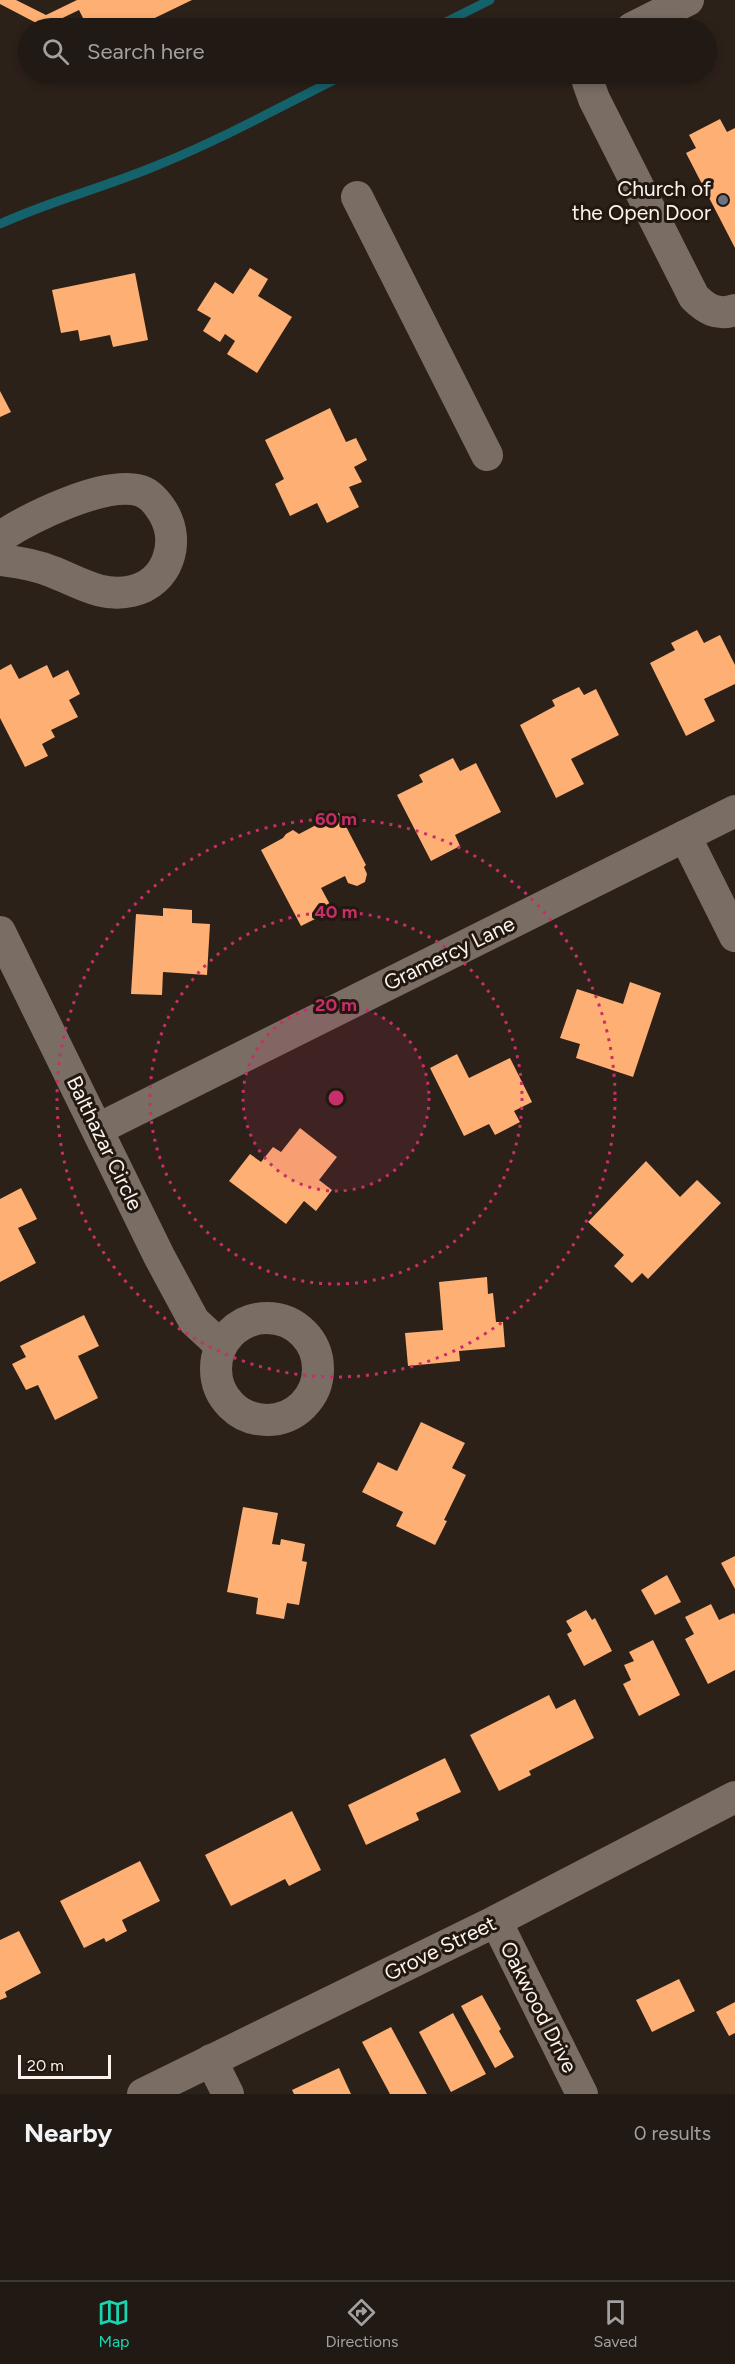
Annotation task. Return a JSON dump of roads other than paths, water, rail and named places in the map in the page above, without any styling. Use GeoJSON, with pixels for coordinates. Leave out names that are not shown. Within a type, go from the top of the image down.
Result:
{"type":"FeatureCollection","features":[{"type":"Feature","properties":{"kind":"street"},"geometry":{"type":"LineString","coordinates":[[652,18],[688,0]]}},
{"type":"Feature","properties":{"kind":"street"},"geometry":{"type":"LineString","coordinates":[[589,84],[594,99],[694,297],[706,309],[725,313],[735,310]]}},
{"type":"Feature","properties":{"kind":"street"},"geometry":{"type":"LineString","coordinates":[[357,197],[488,455]]}},
{"type":"Feature","properties":{"kind":"street"},"geometry":{"type":"LineString","coordinates":[[0,537],[68,502],[99,491],[124,488],[143,491],[158,503],[169,522],[173,541],[169,560],[154,580],[133,591],[107,593],[79,585],[55,573],[26,563],[0,560]]}},
{"type":"Feature","properties":{"kind":"street","name":"Gramercy Lane"},"geometry":{"type":"LineString","coordinates":[[98,1129],[735,810]]}},
{"type":"Feature","properties":{"kind":"street"},"geometry":{"type":"LineString","coordinates":[[685,836],[735,936]]}},
{"type":"Feature","properties":{"kind":"street","name":"Balthazar Circle"},"geometry":{"type":"LineString","coordinates":[[0,932],[158,1253],[194,1321],[221,1346]]}},
{"type":"Feature","properties":{"kind":"street","name":"Grove Street"},"geometry":{"type":"LineString","coordinates":[[143,2094],[496,1921],[735,1797]]}},
{"type":"Feature","properties":{"kind":"street","name":"Oakwood Drive"},"geometry":{"type":"LineString","coordinates":[[496,1921],[582,2094]]}},
{"type":"Feature","properties":{"kind":"street"},"geometry":{"type":"LineString","coordinates":[[212,2061],[228,2094]]}},
{"type":"Feature","properties":{"kind":"waterway"},"geometry":{"type":"LineString","coordinates":[[454,18],[490,0]]}},
{"type":"Feature","properties":{"kind":"waterway"},"geometry":{"type":"LineString","coordinates":[[0,224],[182,155],[326,84]]}},
{"type":"Feature","properties":{"kind":"place","name":"Church of the Open Door"},"geometry":{"type":"Point","coordinates":[723,200]}}]}
